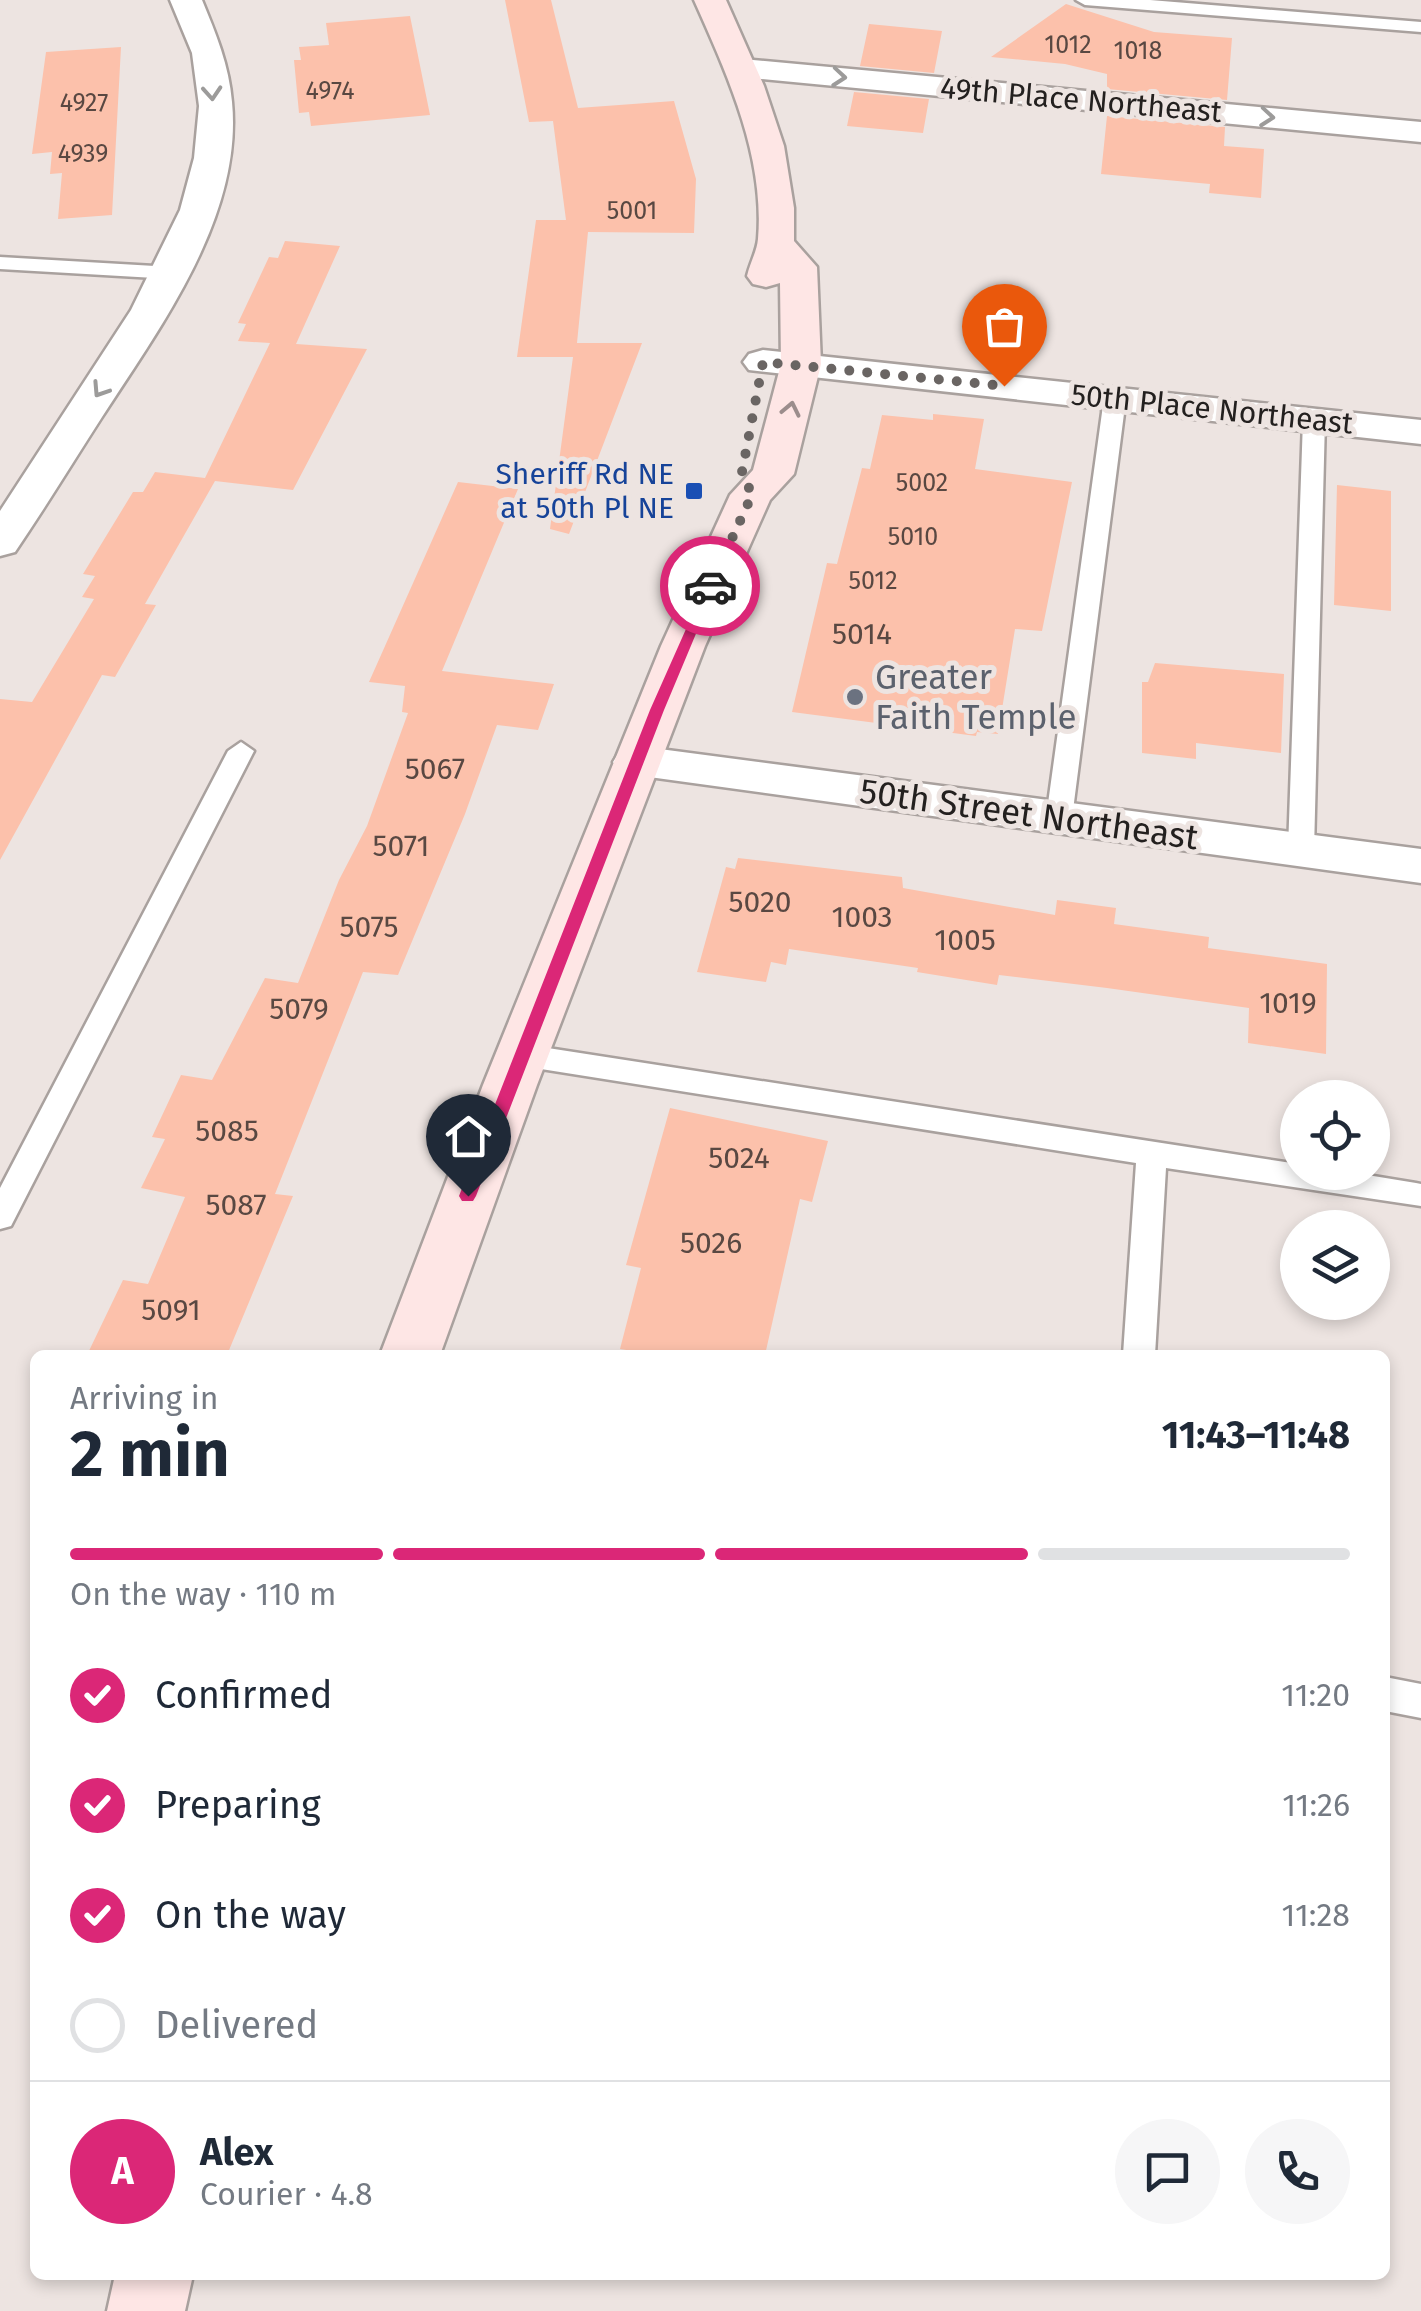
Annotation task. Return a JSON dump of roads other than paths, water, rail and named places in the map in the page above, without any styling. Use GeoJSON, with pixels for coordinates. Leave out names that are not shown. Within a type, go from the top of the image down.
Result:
{"type":"FeatureCollection","features":[{"type":"Feature","properties":{"kind":"main road"},"geometry":{"type":"LineString","coordinates":[[412,1350],[683,646],[752,495],[773,474],[782,363],[798,268],[776,244],[769,162],[742,68],[710,0]]}},
{"type":"Feature","properties":{"kind":"main road"},"geometry":{"type":"LineString","coordinates":[[146,2311],[153,2280]]}},
{"type":"Feature","properties":{"kind":"street"},"geometry":{"type":"LineString","coordinates":[[0,542],[172,273],[205,195],[212,146],[209,67],[186,0]]}},
{"type":"Feature","properties":{"kind":"street","name":"49th Place Northeast"},"geometry":{"type":"LineString","coordinates":[[742,68],[1421,132]]}},
{"type":"Feature","properties":{"kind":"street","name":"50th Place Northeast"},"geometry":{"type":"LineString","coordinates":[[782,363],[1421,432]]}},
{"type":"Feature","properties":{"kind":"street","name":"50th Street Northeast"},"geometry":{"type":"LineString","coordinates":[[637,762],[1421,866]]}},
{"type":"Feature","properties":{"kind":"lane"},"geometry":{"type":"LineString","coordinates":[[1085,0],[1421,27]]}},
{"type":"Feature","properties":{"kind":"lane"},"geometry":{"type":"LineString","coordinates":[[0,263],[172,273]]}},
{"type":"Feature","properties":{"kind":"lane"},"geometry":{"type":"LineString","coordinates":[[1060,818],[1115,398]]}},
{"type":"Feature","properties":{"kind":"lane"},"geometry":{"type":"LineString","coordinates":[[1300,850],[1314,420]]}},
{"type":"Feature","properties":{"kind":"lane"},"geometry":{"type":"LineString","coordinates":[[0,1217],[240,752]]}},
{"type":"Feature","properties":{"kind":"lane"},"geometry":{"type":"LineString","coordinates":[[522,1056],[1416,1195]]}},
{"type":"Feature","properties":{"kind":"lane"},"geometry":{"type":"LineString","coordinates":[[1140,1350],[1152,1154]]}},
{"type":"Feature","properties":{"kind":"lane"},"geometry":{"type":"LineString","coordinates":[[1390,1695],[1421,1701]]}},
{"type":"Feature","properties":{"kind":"place","name":"Sheriff Rd NE at 50th Pl NE"},"geometry":{"type":"Point","coordinates":[694,491]}},
{"type":"Feature","properties":{"kind":"place","name":"Greater Faith Temple"},"geometry":{"type":"Point","coordinates":[855,697]}}]}
